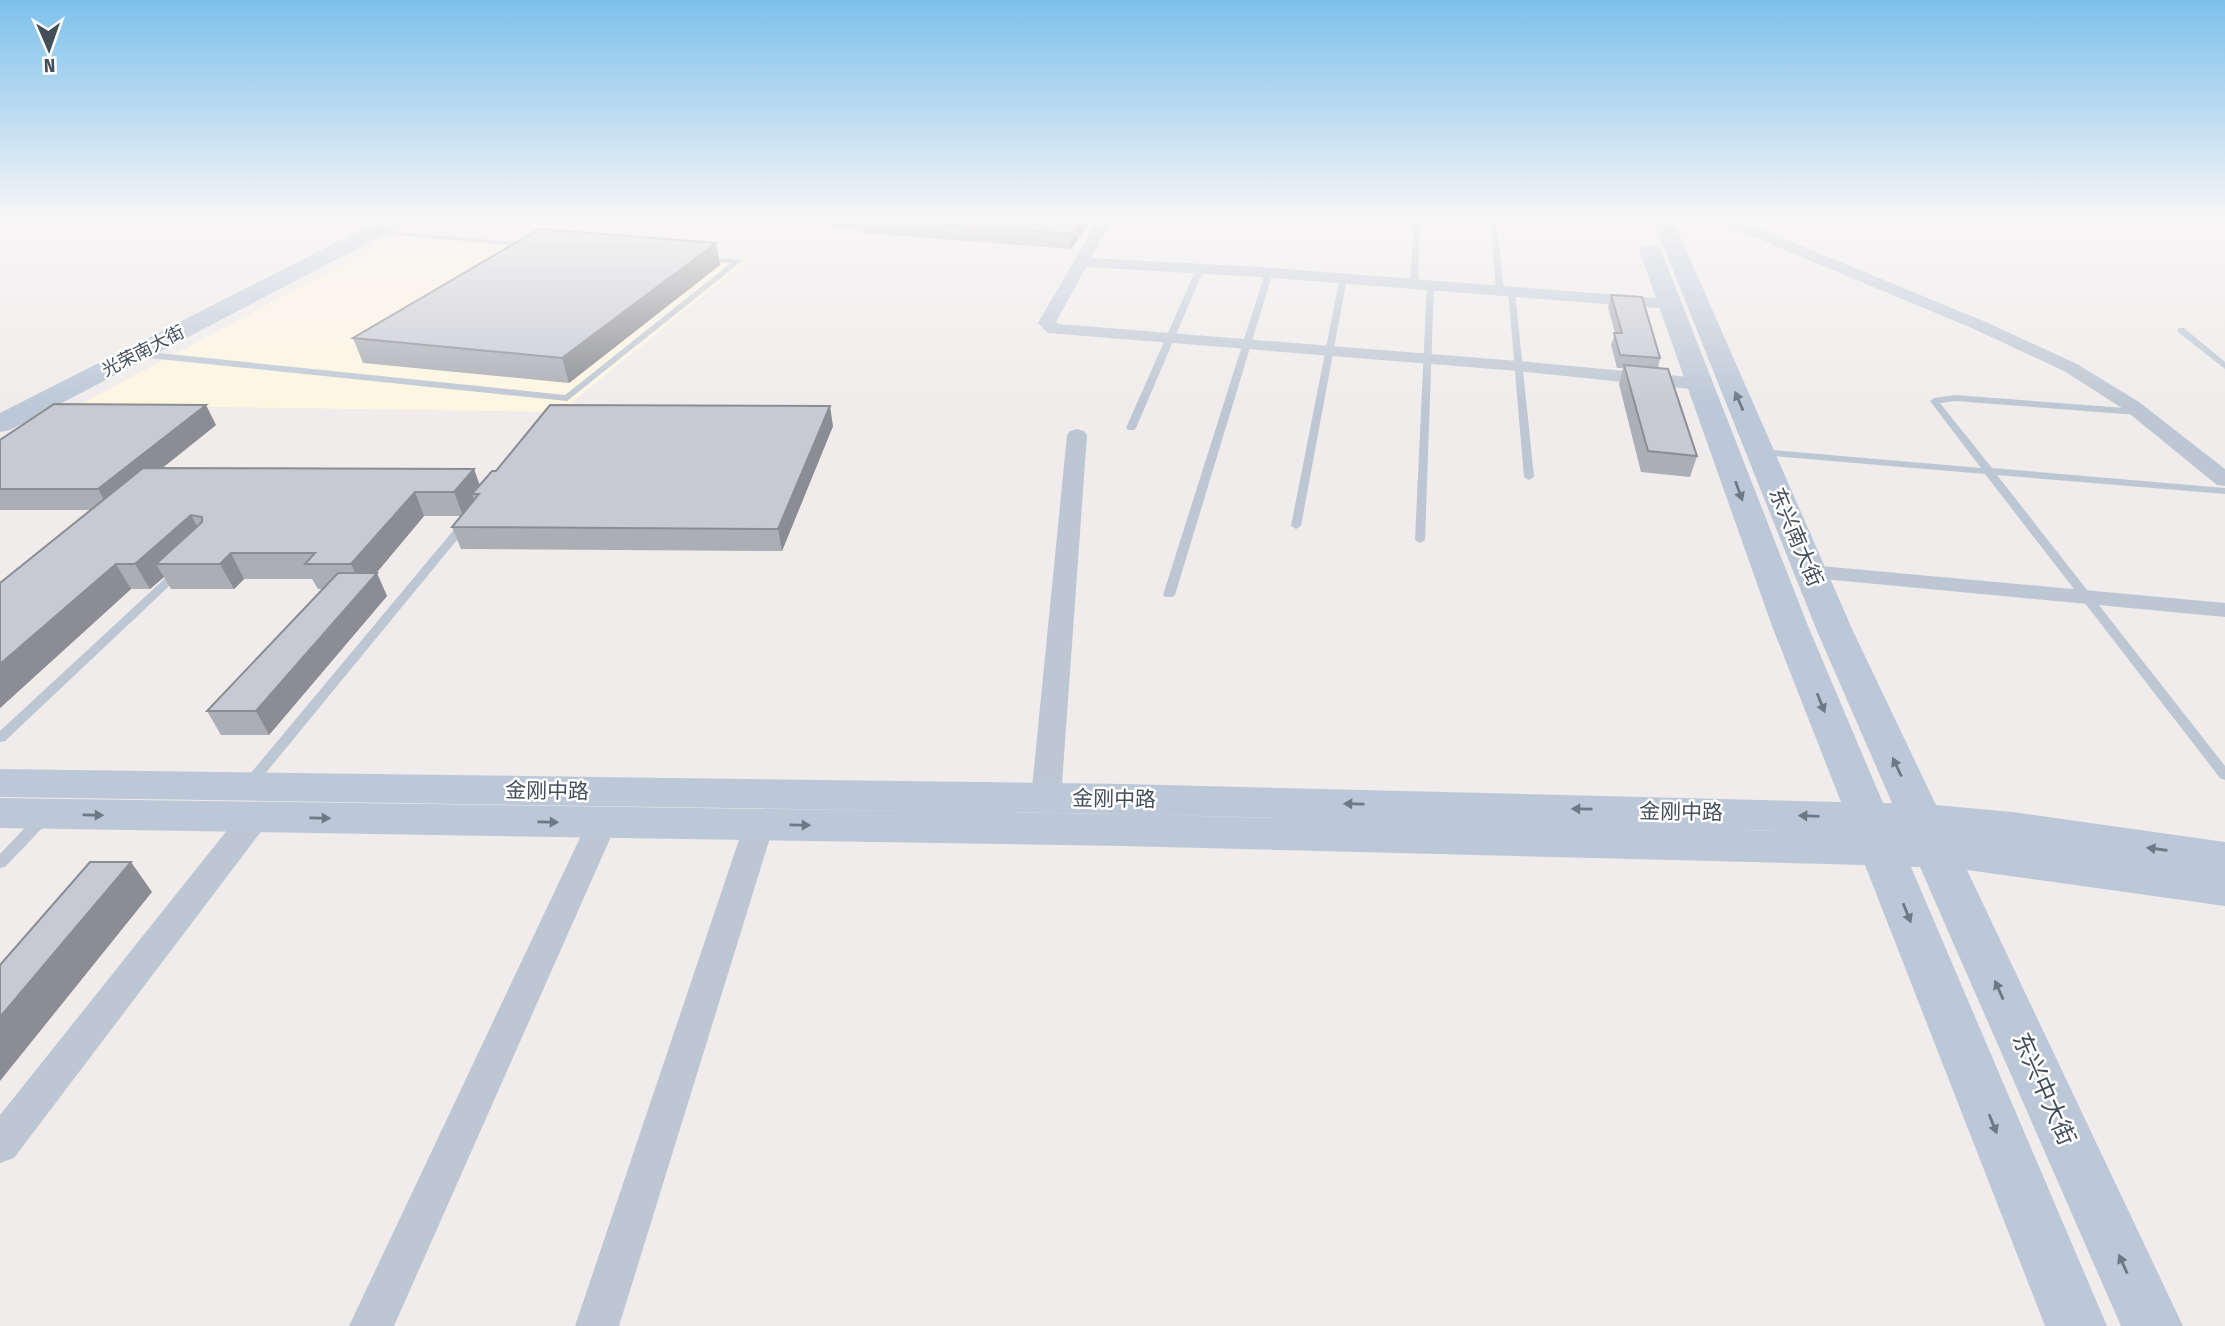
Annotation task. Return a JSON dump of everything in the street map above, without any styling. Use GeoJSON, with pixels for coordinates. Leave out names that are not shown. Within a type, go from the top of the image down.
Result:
{"type":"FeatureCollection","features":[{"type":"Feature","properties":{"kind":"street","name":"光荣南大街"},"geometry":{"type":"LineString","coordinates":[[0,413],[264,282]]}},
{"type":"Feature","properties":{"kind":"street","name":"光荣南大街"},"geometry":{"type":"LineString","coordinates":[[0,424],[272,282]]}},
{"type":"Feature","properties":{"kind":"street"},"geometry":{"type":"LineString","coordinates":[[1071,282],[1048,325],[1054,329],[1518,366],[1700,384]]}},
{"type":"Feature","properties":{"kind":"street"},"geometry":{"type":"LineString","coordinates":[[1387,282],[1670,304]]}},
{"type":"Feature","properties":{"kind":"street","name":"东兴南大街"},"geometry":{"type":"LineString","coordinates":[[1662,282],[1790,626],[1902,835]]}},
{"type":"Feature","properties":{"kind":"street","name":"东兴南大街"},"geometry":{"type":"LineString","coordinates":[[1689,282],[1810,572],[1902,835]]}},
{"type":"Feature","properties":{"kind":"street"},"geometry":{"type":"LineString","coordinates":[[1870,282],[2000,335],[2068,367],[2138,412],[2225,481]]}},
{"type":"Feature","properties":{"kind":"street"},"geometry":{"type":"LineString","coordinates":[[1046,798],[1077,435]]}},
{"type":"Feature","properties":{"kind":"street"},"geometry":{"type":"LineString","coordinates":[[1810,572],[2225,610]]}},
{"type":"Feature","properties":{"kind":"street","name":"金刚中路"},"geometry":{"type":"LineString","coordinates":[[0,783],[251,802],[603,822],[1138,830],[1902,835],[2012,828],[2225,858]]}},
{"type":"Feature","properties":{"kind":"street","name":"金刚中路"},"geometry":{"type":"LineString","coordinates":[[0,813],[47,814],[251,802],[1046,798],[1902,835],[2029,861],[2225,889]]}},
{"type":"Feature","properties":{"kind":"street"},"geometry":{"type":"LineString","coordinates":[[0,1145],[251,802]]}},
{"type":"Feature","properties":{"kind":"street"},"geometry":{"type":"LineString","coordinates":[[371,1326],[603,822]]}},
{"type":"Feature","properties":{"kind":"street"},"geometry":{"type":"LineString","coordinates":[[597,1326],[759,825]]}},
{"type":"Feature","properties":{"kind":"street"},"geometry":{"type":"LineString","coordinates":[[1902,835],[2076,1326]]}},
{"type":"Feature","properties":{"kind":"street","name":"东兴中大街"},"geometry":{"type":"LineString","coordinates":[[1902,835],[2152,1326]]}},
{"type":"Feature","properties":{"kind":"lane"},"geometry":{"type":"LineString","coordinates":[[136,354],[567,398],[712,282]]}},
{"type":"Feature","properties":{"kind":"lane"},"geometry":{"type":"LineString","coordinates":[[1131,428],[1194,282]]}},
{"type":"Feature","properties":{"kind":"lane"},"geometry":{"type":"LineString","coordinates":[[1169,595],[1266,282]]}},
{"type":"Feature","properties":{"kind":"lane"},"geometry":{"type":"LineString","coordinates":[[1296,526],[1342,282]]}},
{"type":"Feature","properties":{"kind":"lane"},"geometry":{"type":"LineString","coordinates":[[1420,540],[1426,359],[1422,282]]}},
{"type":"Feature","properties":{"kind":"lane"},"geometry":{"type":"LineString","coordinates":[[1504,282],[1518,366],[1528,477]]}},
{"type":"Feature","properties":{"kind":"lane"},"geometry":{"type":"LineString","coordinates":[[2181,330],[2225,366]]}},
{"type":"Feature","properties":{"kind":"lane"},"geometry":{"type":"LineString","coordinates":[[2138,412],[1955,398],[1934,401],[2225,775]]}},
{"type":"Feature","properties":{"kind":"lane"},"geometry":{"type":"LineString","coordinates":[[1760,452],[2225,491]]}},
{"type":"Feature","properties":{"kind":"lane"},"geometry":{"type":"LineString","coordinates":[[251,802],[478,508]]}},
{"type":"Feature","properties":{"kind":"lane"},"geometry":{"type":"LineString","coordinates":[[0,738],[189,562]]}},
{"type":"Feature","properties":{"kind":"lane"},"geometry":{"type":"LineString","coordinates":[[0,863],[47,814]]}},
{"type":"Feature","properties":{"kind":"shaded area"},"geometry":{"type":"Polygon","coordinates":[[[310,282],[721,282],[560,412],[79,405],[310,282]]]}},
{"type":"Feature","properties":{"kind":"building"},"geometry":{"type":"Polygon","coordinates":[[[449,282],[664,282],[562,358],[353,338],[449,282]]]}},
{"type":"Feature","properties":{"kind":"building"},"geometry":{"type":"Polygon","coordinates":[[[1611,295],[1642,297],[1660,358],[1620,355],[1614,333],[1622,333],[1611,295]]]}},
{"type":"Feature","properties":{"kind":"building"},"geometry":{"type":"Polygon","coordinates":[[[1624,365],[1668,369],[1697,456],[1648,451],[1624,365]]]}},
{"type":"Feature","properties":{"kind":"building"},"geometry":{"type":"Polygon","coordinates":[[[54,404],[206,405],[98,489],[0,489],[0,440],[54,404]]]}},
{"type":"Feature","properties":{"kind":"building"},"geometry":{"type":"Polygon","coordinates":[[[550,405],[830,406],[778,529],[452,527],[479,494],[472,494],[492,471],[496,471],[550,405]]]}},
{"type":"Feature","properties":{"kind":"building"},"geometry":{"type":"Polygon","coordinates":[[[143,468],[474,469],[454,492],[415,492],[351,564],[305,564],[315,553],[231,553],[220,564],[156,564],[202,522],[202,517],[191,515],[135,564],[116,564],[0,664],[0,583],[143,468]]]}},
{"type":"Feature","properties":{"kind":"building"},"geometry":{"type":"Polygon","coordinates":[[[338,573],[377,573],[256,711],[207,711],[338,573]]]}},
{"type":"Feature","properties":{"kind":"building"},"geometry":{"type":"Polygon","coordinates":[[[90,862],[131,862],[0,1017],[0,965],[90,862]]]}}]}
